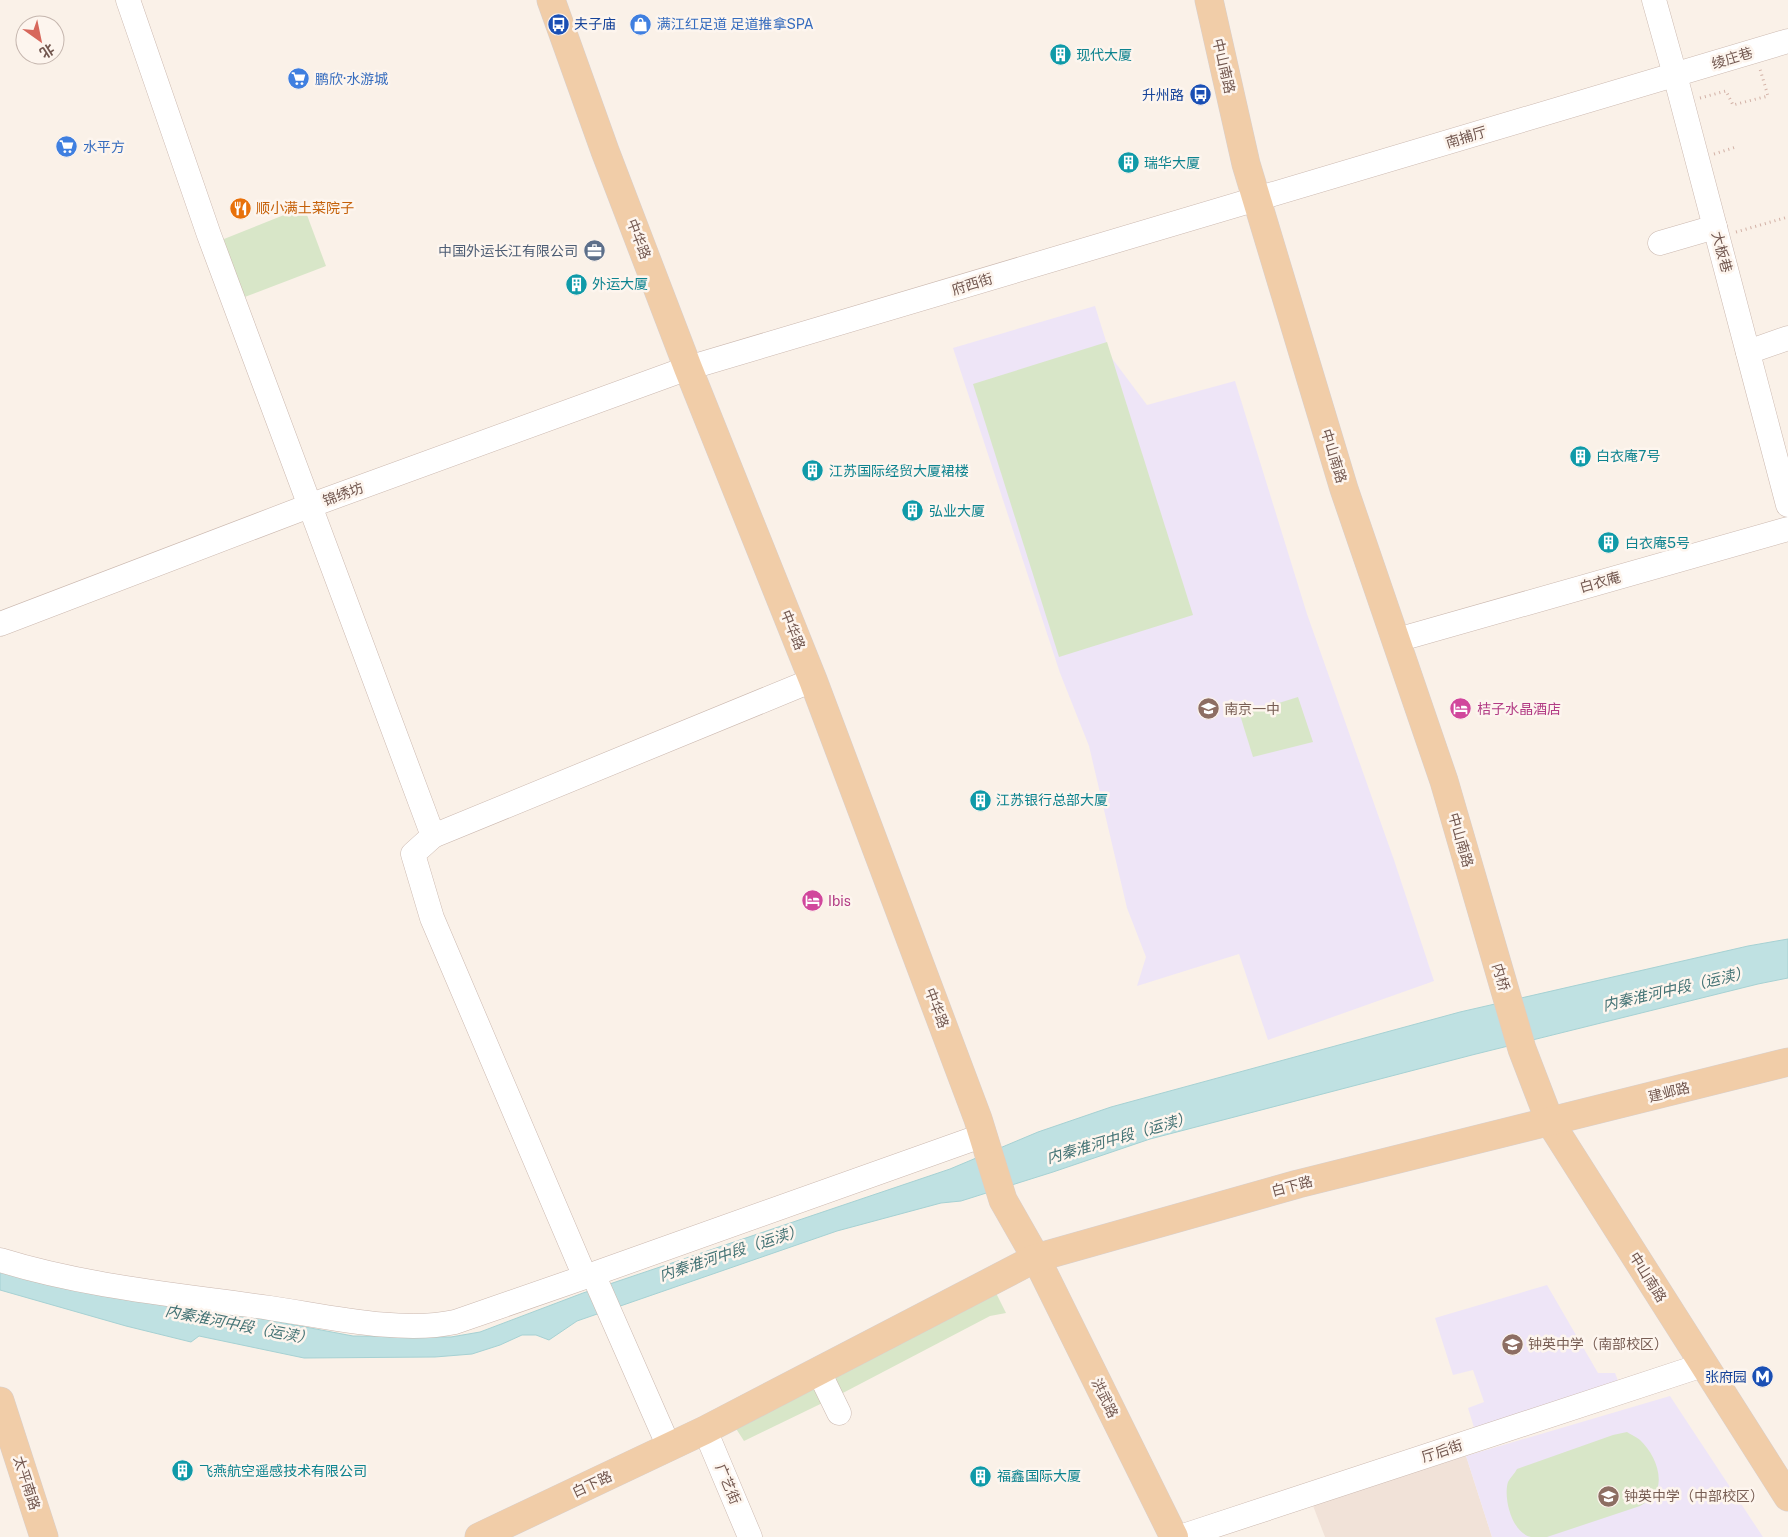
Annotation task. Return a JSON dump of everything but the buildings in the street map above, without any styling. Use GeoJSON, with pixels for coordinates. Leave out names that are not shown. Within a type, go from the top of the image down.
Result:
{"type":"FeatureCollection","features":[{"type":"Feature","properties":{"kind":"main road","name":"中华路"},"geometry":{"type":"LineString","coordinates":[[551,0],[605,151],[688,368],[813,680],[974,1129],[1003,1200],[1036,1258]]}},
{"type":"Feature","properties":{"kind":"main road","name":"中山南路"},"geometry":{"type":"LineString","coordinates":[[1208,0],[1246,164]]}},
{"type":"Feature","properties":{"kind":"main road","name":"建邺路"},"geometry":{"type":"LineString","coordinates":[[1550,1122],[1788,1062]]}},
{"type":"Feature","properties":{"kind":"main road","name":"中山南路"},"geometry":{"type":"LineString","coordinates":[[1550,1122],[1703,1365]]}},
{"type":"Feature","properties":{"kind":"main road","name":"白下路"},"geometry":{"type":"LineString","coordinates":[[479,1537],[705,1430],[1036,1258],[1298,1184],[1550,1122]]}},
{"type":"Feature","properties":{"kind":"main road","name":"洪武路"},"geometry":{"type":"LineString","coordinates":[[1036,1258],[1174,1537]]}},
{"type":"Feature","properties":{"kind":"main road","name":"太平南路"},"geometry":{"type":"LineString","coordinates":[[0,1401],[44,1537]]}},
{"type":"Feature","properties":{"kind":"street"},"geometry":{"type":"LineString","coordinates":[[128,0],[209,235],[433,836]]}},
{"type":"Feature","properties":{"kind":"street","name":"大板巷"},"geometry":{"type":"LineString","coordinates":[[1654,0],[1788,505]]}},
{"type":"Feature","properties":{"kind":"street","name":"绫庄巷"},"geometry":{"type":"LineString","coordinates":[[1675,75],[1788,42]]}},
{"type":"Feature","properties":{"kind":"street","name":"南捕厅"},"geometry":{"type":"LineString","coordinates":[[1257,200],[1675,75]]}},
{"type":"Feature","properties":{"kind":"street"},"geometry":{"type":"LineString","coordinates":[[1246,164],[1344,489],[1444,781],[1522,1049],[1550,1122]]}},
{"type":"Feature","properties":{"kind":"street","name":"府西街"},"geometry":{"type":"LineString","coordinates":[[688,368],[1257,200]]}},
{"type":"Feature","properties":{"kind":"street"},"geometry":{"type":"LineString","coordinates":[[1660,244],[1716,232]]}},
{"type":"Feature","properties":{"kind":"street"},"geometry":{"type":"LineString","coordinates":[[1748,352],[1788,338]]}},
{"type":"Feature","properties":{"kind":"street","name":"锦绣坊"},"geometry":{"type":"LineString","coordinates":[[0,624],[309,506],[688,368]]}},
{"type":"Feature","properties":{"kind":"street","name":"白衣庵"},"geometry":{"type":"LineString","coordinates":[[1411,636],[1788,529]]}},
{"type":"Feature","properties":{"kind":"street"},"geometry":{"type":"LineString","coordinates":[[669,1447],[618,1330],[589,1275],[432,918],[413,854],[433,836],[813,680]]}},
{"type":"Feature","properties":{"kind":"street"},"geometry":{"type":"LineString","coordinates":[[0,1260],[26,1268],[110,1285],[364,1322],[436,1326],[454,1322],[589,1275],[974,1129]]}},
{"type":"Feature","properties":{"kind":"street"},"geometry":{"type":"LineString","coordinates":[[1703,1365],[1788,1498]]}},
{"type":"Feature","properties":{"kind":"street","name":"厅后街"},"geometry":{"type":"LineString","coordinates":[[1180,1537],[1703,1365]]}},
{"type":"Feature","properties":{"kind":"street"},"geometry":{"type":"LineString","coordinates":[[818,1372],[839,1413]]}},
{"type":"Feature","properties":{"kind":"street","name":"广艺街"},"geometry":{"type":"LineString","coordinates":[[705,1430],[750,1523]]}},
{"type":"Feature","properties":{"kind":"path"},"geometry":{"type":"LineString","coordinates":[[1682,102],[1726,91],[1733,105],[1768,96],[1756,51]]}},
{"type":"Feature","properties":{"kind":"path"},"geometry":{"type":"LineString","coordinates":[[1716,232],[1788,218]]}},
{"type":"Feature","properties":{"kind":"shaded area","name":"南京一中"},"geometry":{"type":"Polygon","coordinates":[[[1095,306],[1111,357],[1147,405],[1235,381],[1307,614],[1394,860],[1434,981],[1268,1040],[1239,954],[1137,986],[1146,957],[1127,908],[1089,746],[1060,673],[953,348],[1095,306]]]}},
{"type":"Feature","properties":{"kind":"shaded area","name":"钟英中学（南部校区）"},"geometry":{"type":"Polygon","coordinates":[[[1547,1285],[1598,1373],[1615,1373],[1623,1393],[1477,1437],[1468,1408],[1484,1402],[1473,1370],[1453,1375],[1435,1318],[1547,1285]]]}},
{"type":"Feature","properties":{"kind":"shaded area","name":"钟英中学（中部校区）"},"geometry":{"type":"Polygon","coordinates":[[[1670,1396],[1763,1537],[1492,1537],[1466,1456],[1670,1396]]]}},
{"type":"Feature","properties":{"kind":"shaded area"},"geometry":{"type":"Polygon","coordinates":[[[1466,1456],[1492,1537],[1325,1537],[1312,1503],[1466,1456]]]}},
{"type":"Feature","properties":{"kind":"green space"},"geometry":{"type":"Polygon","coordinates":[[[304,207],[326,266],[242,298],[219,241],[304,207]]]}},
{"type":"Feature","properties":{"kind":"green space"},"geometry":{"type":"Polygon","coordinates":[[[1107,342],[1193,615],[1059,657],[973,384],[1107,342]]]}},
{"type":"Feature","properties":{"kind":"green space"},"geometry":{"type":"Polygon","coordinates":[[[1298,697],[1313,742],[1253,757],[1240,715],[1298,697]]]}},
{"type":"Feature","properties":{"kind":"green space"},"geometry":{"type":"Polygon","coordinates":[[[996,1293],[1006,1313],[990,1316],[839,1395],[744,1441],[735,1427],[996,1293]]]}},
{"type":"Feature","properties":{"kind":"green space"},"geometry":{"type":"Polygon","coordinates":[[[1627,1432],[1639,1439],[1655,1461],[1659,1477],[1658,1485],[1650,1500],[1640,1506],[1547,1537],[1531,1537],[1519,1529],[1510,1514],[1507,1497],[1508,1482],[1517,1469],[1613,1435],[1627,1432]]]}},
{"type":"Feature","properties":{"kind":"water","name":"内秦淮河中段（运渎）"},"geometry":{"type":"Polygon","coordinates":[[[1788,939],[1788,978],[1472,1055],[1150,1139],[961,1201],[941,1203],[837,1231],[577,1321],[549,1340],[536,1335],[522,1335],[500,1345],[472,1354],[435,1357],[304,1358],[199,1336],[191,1342],[126,1326],[0,1290],[0,1263],[236,1314],[353,1336],[451,1337],[480,1332],[583,1293],[950,1169],[1038,1132],[1111,1107],[1460,1012],[1748,946],[1788,939]]]}},
{"type":"Feature","properties":{"kind":"place","name":"夫子庙"},"geometry":{"type":"Point","coordinates":[558,24]}},
{"type":"Feature","properties":{"kind":"place","name":"满江红足道 足道推拿SPA"},"geometry":{"type":"Point","coordinates":[641,24]}},
{"type":"Feature","properties":{"kind":"place","name":"现代大厦"},"geometry":{"type":"Point","coordinates":[1060,55]}},
{"type":"Feature","properties":{"kind":"place","name":"鹏欣·水游城"},"geometry":{"type":"Point","coordinates":[299,79]}},
{"type":"Feature","properties":{"kind":"place","name":"升州路"},"geometry":{"type":"Point","coordinates":[1200,95]}},
{"type":"Feature","properties":{"kind":"place","name":"水平方"},"geometry":{"type":"Point","coordinates":[67,147]}},
{"type":"Feature","properties":{"kind":"place","name":"瑞华大厦"},"geometry":{"type":"Point","coordinates":[1128,163]}},
{"type":"Feature","properties":{"kind":"place","name":"顺小满土菜院子"},"geometry":{"type":"Point","coordinates":[240,208]}},
{"type":"Feature","properties":{"kind":"place","name":"中国外运长江有限公司"},"geometry":{"type":"Point","coordinates":[594,251]}},
{"type":"Feature","properties":{"kind":"place","name":"外运大厦"},"geometry":{"type":"Point","coordinates":[576,284]}},
{"type":"Feature","properties":{"kind":"place","name":"白衣庵7号"},"geometry":{"type":"Point","coordinates":[1580,456]}},
{"type":"Feature","properties":{"kind":"place","name":"江苏国际经贸大厦裙楼"},"geometry":{"type":"Point","coordinates":[813,471]}},
{"type":"Feature","properties":{"kind":"place","name":"弘业大厦"},"geometry":{"type":"Point","coordinates":[913,511]}},
{"type":"Feature","properties":{"kind":"place","name":"白衣庵5号"},"geometry":{"type":"Point","coordinates":[1609,543]}},
{"type":"Feature","properties":{"kind":"place","name":"南京一中"},"geometry":{"type":"Point","coordinates":[1208,709]}},
{"type":"Feature","properties":{"kind":"place","name":"桔子水晶酒店"},"geometry":{"type":"Point","coordinates":[1461,709]}},
{"type":"Feature","properties":{"kind":"place","name":"江苏银行总部大厦"},"geometry":{"type":"Point","coordinates":[980,800]}},
{"type":"Feature","properties":{"kind":"place","name":"Ibis"},"geometry":{"type":"Point","coordinates":[812,901]}},
{"type":"Feature","properties":{"kind":"place","name":"钟英中学（南部校区）"},"geometry":{"type":"Point","coordinates":[1512,1344]}},
{"type":"Feature","properties":{"kind":"place","name":"张府园"},"geometry":{"type":"Point","coordinates":[1763,1377]}},
{"type":"Feature","properties":{"kind":"place","name":"飞燕航空遥感技术有限公司"},"geometry":{"type":"Point","coordinates":[183,1471]}},
{"type":"Feature","properties":{"kind":"place","name":"福鑫国际大厦"},"geometry":{"type":"Point","coordinates":[981,1476]}},
{"type":"Feature","properties":{"kind":"place","name":"钟英中学（中部校区）"},"geometry":{"type":"Point","coordinates":[1608,1496]}}]}
